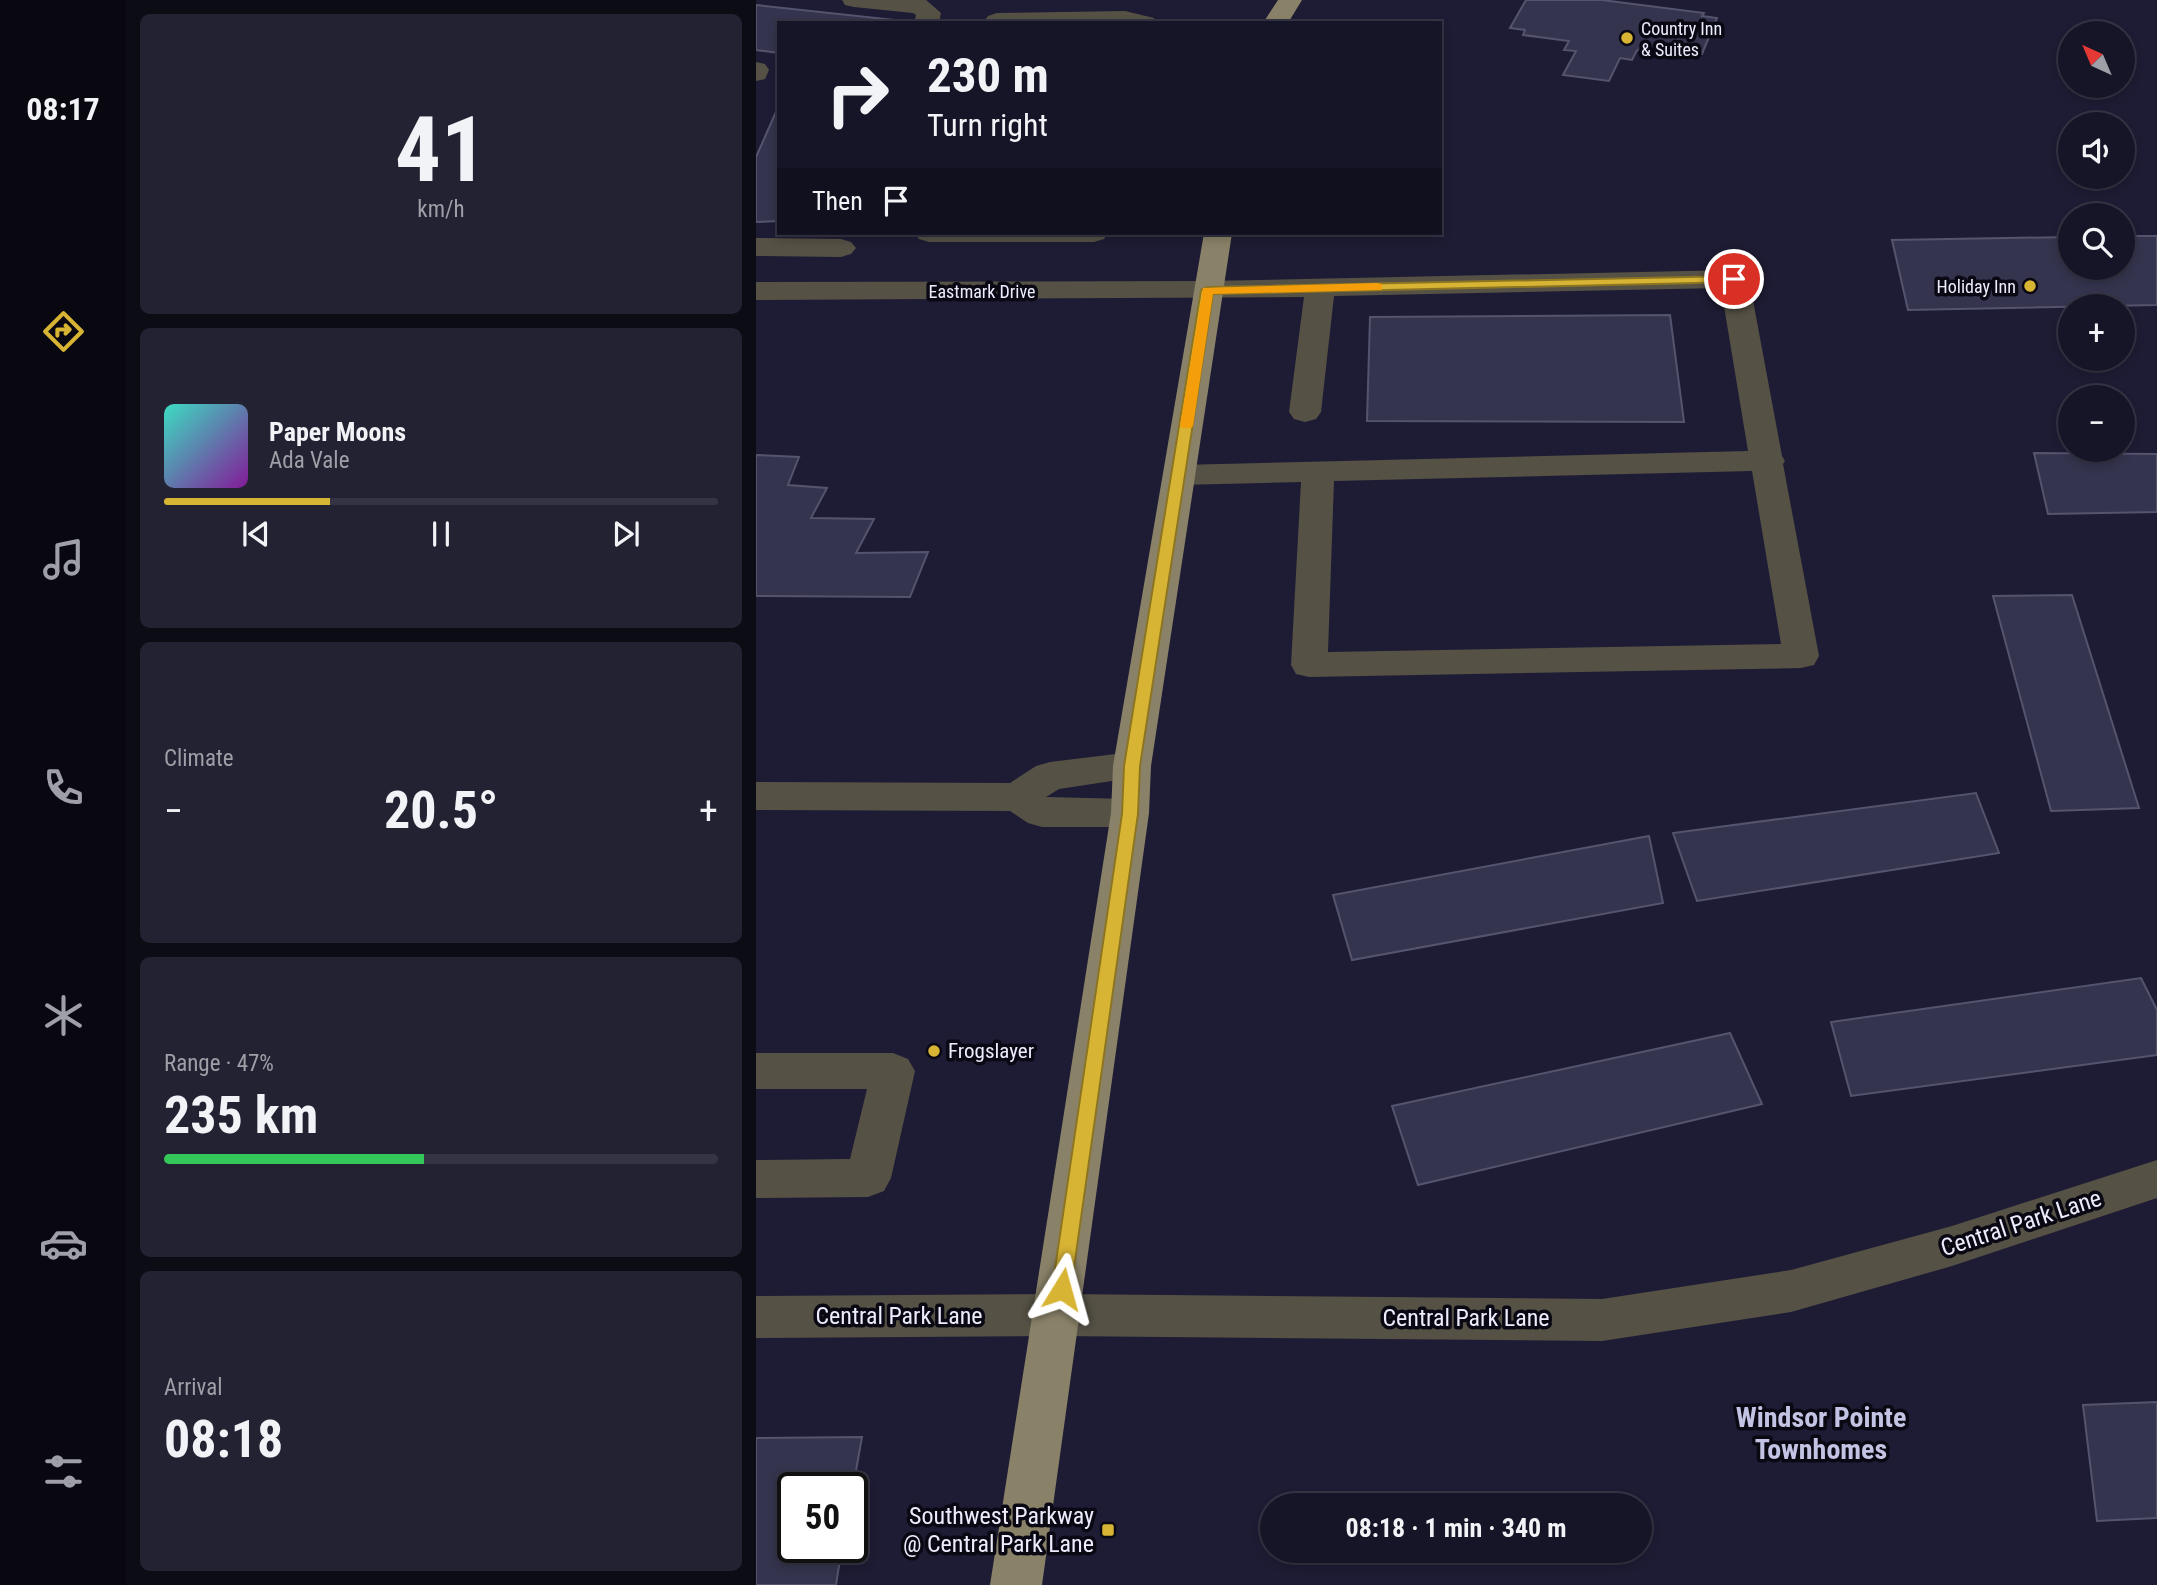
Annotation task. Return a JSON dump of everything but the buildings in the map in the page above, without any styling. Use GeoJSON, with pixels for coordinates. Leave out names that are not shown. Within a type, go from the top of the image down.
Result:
{"type":"FeatureCollection","features":[{"type":"Feature","properties":{"kind":"main road"},"geometry":{"type":"LineString","coordinates":[[1276,21],[1290,0]]}},
{"type":"Feature","properties":{"kind":"main road"},"geometry":{"type":"LineString","coordinates":[[1016,1585],[1130,814],[1132,766],[1207,290],[1219,235]]}},
{"type":"Feature","properties":{"kind":"street"},"geometry":{"type":"LineString","coordinates":[[854,0],[920,6],[929,13],[927,21]]}},
{"type":"Feature","properties":{"kind":"street"},"geometry":{"type":"LineString","coordinates":[[997,21],[1067,21],[1137,14]]}},
{"type":"Feature","properties":{"kind":"street"},"geometry":{"type":"LineString","coordinates":[[756,247],[844,240],[822,291]]}},
{"type":"Feature","properties":{"kind":"street","name":"Eastmark Drive"},"geometry":{"type":"LineString","coordinates":[[756,291],[1207,290],[1734,279],[1769,461]]}},
{"type":"Feature","properties":{"kind":"street"},"geometry":{"type":"LineString","coordinates":[[1305,412],[1320,288]]}},
{"type":"Feature","properties":{"kind":"street"},"geometry":{"type":"LineString","coordinates":[[1179,475],[1318,471],[1769,461],[1801,656],[1309,665],[1318,471]]}},
{"type":"Feature","properties":{"kind":"street"},"geometry":{"type":"LineString","coordinates":[[1017,797],[1050,776],[1132,766]]}},
{"type":"Feature","properties":{"kind":"street"},"geometry":{"type":"LineString","coordinates":[[756,796],[1017,797],[1042,813],[1130,814]]}},
{"type":"Feature","properties":{"kind":"street"},"geometry":{"type":"LineString","coordinates":[[756,1071],[893,1071],[868,1178],[756,1179]]}},
{"type":"Feature","properties":{"kind":"street","name":"Central Park Lane"},"geometry":{"type":"LineString","coordinates":[[756,1317],[1058,1315],[1602,1320],[1791,1291],[1952,1246],[2157,1179]]}},
{"type":"Feature","properties":{"kind":"slow traffic"},"geometry":{"type":"LineString","coordinates":[[1186,426],[1207,290],[1377,287]]}},
{"type":"Feature","properties":{"kind":"place","name":"Country Inn & Suites"},"geometry":{"type":"Point","coordinates":[1627,38]}},
{"type":"Feature","properties":{"kind":"place","name":"Holiday Inn"},"geometry":{"type":"Point","coordinates":[2030,286]}},
{"type":"Feature","properties":{"kind":"place","name":"Frogslayer"},"geometry":{"type":"Point","coordinates":[934,1051]}},
{"type":"Feature","properties":{"kind":"place","name":"Southwest Parkway @ Central Park Lane"},"geometry":{"type":"Point","coordinates":[1108,1530]}},
{"type":"Feature","properties":{"kind":"district","name":"Windsor Pointe Townhomes"},"geometry":{"type":"Point","coordinates":[1821,1433]}},
{"type":"Feature","properties":{"kind":"route"},"geometry":{"type":"LineString","coordinates":[[1062,1289],[1130,814],[1132,766],[1207,290],[1734,279]]}}]}
